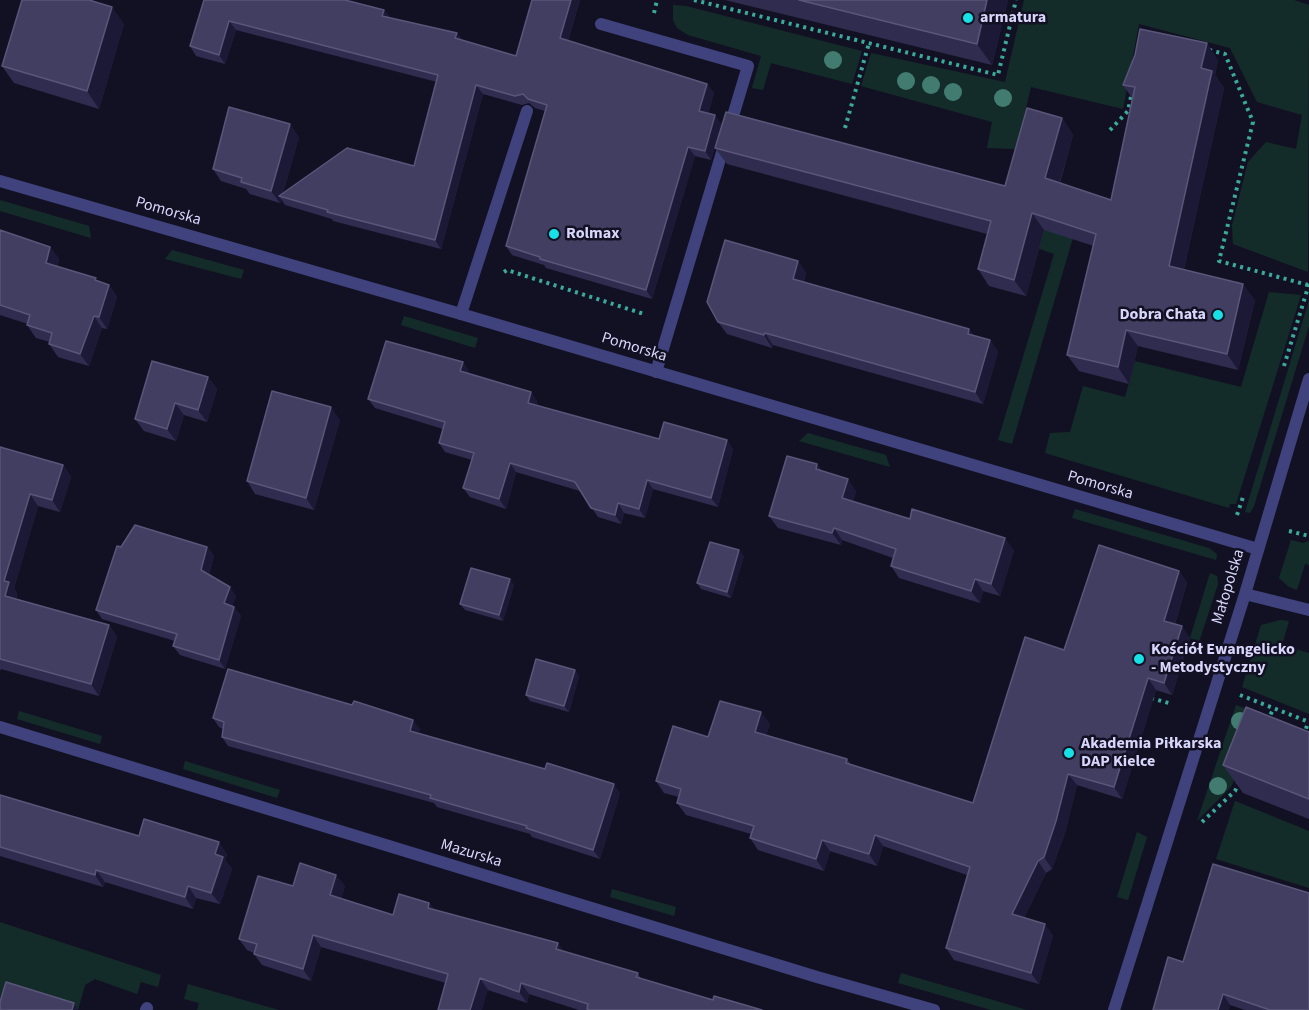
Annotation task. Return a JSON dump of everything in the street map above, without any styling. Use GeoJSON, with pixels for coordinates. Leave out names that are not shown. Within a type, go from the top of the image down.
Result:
{"type":"FeatureCollection","features":[{"type":"Feature","properties":{"kind":"street"},"geometry":{"type":"LineString","coordinates":[[601,24],[748,66],[656,372]]}},
{"type":"Feature","properties":{"kind":"street"},"geometry":{"type":"LineString","coordinates":[[461,314],[527,111]]}},
{"type":"Feature","properties":{"kind":"street","name":"Pomorska"},"geometry":{"type":"LineString","coordinates":[[0,181],[1258,549]]}},
{"type":"Feature","properties":{"kind":"street","name":"Małopolska"},"geometry":{"type":"LineString","coordinates":[[1114,1010],[1245,594],[1309,379]]}},
{"type":"Feature","properties":{"kind":"street"},"geometry":{"type":"LineString","coordinates":[[1245,594],[1309,610]]}},
{"type":"Feature","properties":{"kind":"street","name":"Mazurska"},"geometry":{"type":"LineString","coordinates":[[0,727],[817,977],[934,1010]]}},
{"type":"Feature","properties":{"kind":"path"},"geometry":{"type":"LineString","coordinates":[[694,0],[998,75],[1016,0]]}},
{"type":"Feature","properties":{"kind":"path"},"geometry":{"type":"LineString","coordinates":[[845,128],[869,43]]}},
{"type":"Feature","properties":{"kind":"path"},"geometry":{"type":"LineString","coordinates":[[1204,49],[1225,54],[1253,122],[1219,261],[1308,285]]}},
{"type":"Feature","properties":{"kind":"path"},"geometry":{"type":"LineString","coordinates":[[1110,130],[1128,111],[1132,89]]}},
{"type":"Feature","properties":{"kind":"path"},"geometry":{"type":"LineString","coordinates":[[1294,532],[1309,536]]}},
{"type":"Feature","properties":{"kind":"path"},"geometry":{"type":"LineString","coordinates":[[1235,693],[1309,722],[1301,742]]}},
{"type":"Feature","properties":{"kind":"path"},"geometry":{"type":"LineString","coordinates":[[1149,697],[1172,704]]}},
{"type":"Feature","properties":{"kind":"path"},"geometry":{"type":"LineString","coordinates":[[1263,728],[1274,708]]}},
{"type":"Feature","properties":{"kind":"path"},"geometry":{"type":"LineString","coordinates":[[1198,826],[1235,791],[1240,780]]}},
{"type":"Feature","properties":{"kind":"green space"},"geometry":{"type":"Polygon","coordinates":[[[1024,0],[1294,0],[1309,5],[1308,272],[1233,244],[1232,225],[1248,162],[1266,142],[1296,149],[1302,115],[1257,102],[1230,48],[1139,24],[1123,109],[1031,87],[1016,149],[987,148],[992,122],[861,86],[871,53],[1005,82],[1024,0]]]}},
{"type":"Feature","properties":{"kind":"green space"},"geometry":{"type":"Polygon","coordinates":[[[673,5],[686,6],[862,51],[852,84],[771,63],[763,90],[752,88],[761,56],[688,35],[677,28],[673,20],[673,5]]]}},
{"type":"Feature","properties":{"kind":"green space"},"geometry":{"type":"Polygon","coordinates":[[[0,200],[89,226],[91,238],[0,211],[0,200]]]}},
{"type":"Feature","properties":{"kind":"green space"},"geometry":{"type":"Polygon","coordinates":[[[1083,204],[1012,444],[998,440],[1054,254],[1023,243],[1083,204]]]}},
{"type":"Feature","properties":{"kind":"green space"},"geometry":{"type":"Polygon","coordinates":[[[172,250],[244,270],[241,279],[165,259],[172,250]]]}},
{"type":"Feature","properties":{"kind":"green space"},"geometry":{"type":"Polygon","coordinates":[[[1269,292],[1301,295],[1236,504],[1230,504],[1229,508],[1045,453],[1050,433],[1070,432],[1083,386],[1125,397],[1135,361],[1241,387],[1269,292]]]}},
{"type":"Feature","properties":{"kind":"green space"},"geometry":{"type":"Polygon","coordinates":[[[1309,300],[1309,326],[1254,506],[1250,513],[1245,512],[1309,300]]]}},
{"type":"Feature","properties":{"kind":"green space"},"geometry":{"type":"Polygon","coordinates":[[[404,316],[478,338],[475,348],[401,325],[404,316]]]}},
{"type":"Feature","properties":{"kind":"green space"},"geometry":{"type":"Polygon","coordinates":[[[808,433],[886,455],[890,467],[799,441],[808,433]]]}},
{"type":"Feature","properties":{"kind":"green space"},"geometry":{"type":"Polygon","coordinates":[[[1075,509],[1209,548],[1217,554],[1216,560],[1072,518],[1075,509]]]}},
{"type":"Feature","properties":{"kind":"green space"},"geometry":{"type":"Polygon","coordinates":[[[1291,540],[1303,543],[1309,541],[1309,565],[1305,564],[1297,590],[1289,587],[1279,578],[1291,540]]]}},
{"type":"Feature","properties":{"kind":"green space"},"geometry":{"type":"Polygon","coordinates":[[[1210,573],[1217,576],[1218,584],[1199,642],[1190,638],[1210,573]]]}},
{"type":"Feature","properties":{"kind":"green space"},"geometry":{"type":"Polygon","coordinates":[[[1280,620],[1289,621],[1282,645],[1309,653],[1309,714],[1242,687],[1261,625],[1280,620]]]}},
{"type":"Feature","properties":{"kind":"green space"},"geometry":{"type":"Polygon","coordinates":[[[1236,705],[1267,716],[1253,734],[1231,787],[1197,821],[1236,705]]]}},
{"type":"Feature","properties":{"kind":"green space"},"geometry":{"type":"Polygon","coordinates":[[[19,711],[102,736],[100,744],[17,719],[19,711]]]}},
{"type":"Feature","properties":{"kind":"green space"},"geometry":{"type":"Polygon","coordinates":[[[185,761],[280,790],[277,798],[183,769],[185,761]]]}},
{"type":"Feature","properties":{"kind":"green space"},"geometry":{"type":"Polygon","coordinates":[[[1235,801],[1309,831],[1309,888],[1216,859],[1235,801]]]}},
{"type":"Feature","properties":{"kind":"green space"},"geometry":{"type":"Polygon","coordinates":[[[1137,832],[1147,837],[1128,900],[1117,897],[1137,832]]]}},
{"type":"Feature","properties":{"kind":"green space"},"geometry":{"type":"Polygon","coordinates":[[[612,889],[676,907],[674,916],[610,897],[612,889]]]}},
{"type":"Feature","properties":{"kind":"green space"},"geometry":{"type":"Polygon","coordinates":[[[0,922],[161,975],[158,987],[141,982],[137,994],[95,979],[85,985],[78,1010],[0,1010],[0,922]]]}},
{"type":"Feature","properties":{"kind":"green space"},"geometry":{"type":"Polygon","coordinates":[[[901,973],[1027,1010],[991,1010],[898,983],[901,973]]]}},
{"type":"Feature","properties":{"kind":"green space"},"geometry":{"type":"Polygon","coordinates":[[[188,984],[279,1010],[197,1010],[199,1003],[184,999],[188,984]]]}},
{"type":"Feature","properties":{"kind":"building"},"geometry":{"type":"Polygon","coordinates":[[[22,0],[89,0],[112,7],[87,91],[2,66],[22,0]]]}},
{"type":"Feature","properties":{"kind":"building"},"geometry":{"type":"Polygon","coordinates":[[[204,0],[345,0],[384,10],[382,16],[457,33],[455,38],[516,56],[532,0],[571,0],[560,38],[707,84],[699,111],[715,115],[705,151],[688,147],[646,290],[540,259],[540,257],[506,246],[547,105],[528,99],[523,94],[515,96],[476,85],[435,240],[327,212],[328,210],[279,196],[347,148],[414,166],[438,75],[229,21],[219,55],[190,46],[204,0]]]}},
{"type":"Feature","properties":{"kind":"building"},"geometry":{"type":"Polygon","coordinates":[[[799,0],[987,0],[977,44],[799,0]]]}},
{"type":"Feature","properties":{"kind":"building"},"geometry":{"type":"Polygon","coordinates":[[[1140,29],[1207,43],[1201,68],[1212,71],[1169,266],[1243,284],[1227,354],[1126,330],[1118,367],[1067,355],[1096,234],[1032,213],[1014,280],[978,269],[991,221],[715,148],[726,112],[1005,186],[1027,108],[1062,118],[1045,178],[1111,200],[1135,87],[1123,85],[1135,55],[1140,29]]]}},
{"type":"Feature","properties":{"kind":"building"},"geometry":{"type":"Polygon","coordinates":[[[229,107],[290,124],[271,191],[241,182],[242,178],[213,169],[229,107]]]}},
{"type":"Feature","properties":{"kind":"building"},"geometry":{"type":"Polygon","coordinates":[[[0,230],[50,247],[46,263],[96,278],[95,280],[109,285],[99,317],[94,316],[80,354],[49,344],[52,333],[27,325],[30,315],[0,305],[0,230]]]}},
{"type":"Feature","properties":{"kind":"building"},"geometry":{"type":"Polygon","coordinates":[[[725,240],[798,261],[793,279],[969,329],[968,334],[990,340],[975,392],[718,322],[707,302],[725,240]]]}},
{"type":"Feature","properties":{"kind":"building"},"geometry":{"type":"Polygon","coordinates":[[[386,341],[463,362],[460,371],[531,392],[528,403],[659,439],[664,422],[727,440],[711,498],[647,480],[639,509],[618,503],[615,515],[591,508],[575,482],[510,463],[499,499],[463,488],[474,453],[439,443],[445,422],[368,399],[386,341]]]}},
{"type":"Feature","properties":{"kind":"building"},"geometry":{"type":"Polygon","coordinates":[[[152,361],[208,377],[198,410],[175,403],[167,429],[135,419],[152,361]]]}},
{"type":"Feature","properties":{"kind":"building"},"geometry":{"type":"Polygon","coordinates":[[[272,391],[331,407],[306,498],[247,481],[272,391]]]}},
{"type":"Feature","properties":{"kind":"building"},"geometry":{"type":"Polygon","coordinates":[[[0,447],[63,465],[52,500],[30,494],[4,581],[9,582],[5,596],[109,625],[91,684],[0,659],[0,447]]]}},
{"type":"Feature","properties":{"kind":"building"},"geometry":{"type":"Polygon","coordinates":[[[787,456],[817,464],[816,469],[848,479],[842,498],[910,519],[912,509],[1005,538],[991,584],[975,579],[971,591],[891,566],[896,549],[834,528],[832,533],[769,516],[787,456]]]}},
{"type":"Feature","properties":{"kind":"building"},"geometry":{"type":"Polygon","coordinates":[[[135,525],[207,547],[201,570],[230,587],[224,603],[234,607],[219,660],[173,646],[177,634],[96,610],[117,546],[121,547],[135,525]]]}},
{"type":"Feature","properties":{"kind":"building"},"geometry":{"type":"Polygon","coordinates":[[[710,542],[739,550],[727,592],[697,583],[710,542]]]}},
{"type":"Feature","properties":{"kind":"building"},"geometry":{"type":"Polygon","coordinates":[[[1099,545],[1179,571],[1164,621],[1182,626],[1164,683],[1148,678],[1114,787],[1068,774],[1044,857],[1038,861],[1012,914],[1045,924],[1031,973],[946,948],[970,867],[875,835],[869,854],[822,840],[816,859],[750,838],[754,826],[677,803],[681,789],[656,781],[673,726],[708,737],[720,701],[761,712],[755,732],[847,759],[846,763],[973,803],[1025,637],[1064,650],[1099,545]]]}},
{"type":"Feature","properties":{"kind":"building"},"geometry":{"type":"Polygon","coordinates":[[[471,568],[510,579],[499,615],[460,604],[471,568]]]}},
{"type":"Feature","properties":{"kind":"building"},"geometry":{"type":"Polygon","coordinates":[[[536,659],[575,670],[564,706],[526,695],[536,659]]]}},
{"type":"Feature","properties":{"kind":"building"},"geometry":{"type":"Polygon","coordinates":[[[228,669],[352,705],[354,701],[413,720],[410,731],[545,769],[547,763],[614,784],[593,850],[526,828],[527,826],[430,798],[431,795],[222,737],[224,722],[213,718],[228,669]]]}},
{"type":"Feature","properties":{"kind":"building"},"geometry":{"type":"Polygon","coordinates":[[[1246,707],[1309,732],[1309,799],[1223,765],[1246,707]]]}},
{"type":"Feature","properties":{"kind":"building"},"geometry":{"type":"Polygon","coordinates":[[[0,795],[139,836],[144,819],[219,842],[215,854],[223,857],[211,893],[188,886],[185,897],[96,870],[95,875],[0,847],[0,795]]]}},
{"type":"Feature","properties":{"kind":"building"},"geometry":{"type":"Polygon","coordinates":[[[300,863],[336,875],[330,895],[393,915],[399,894],[429,903],[428,908],[558,943],[556,949],[638,973],[636,977],[713,1000],[714,996],[762,1010],[590,1010],[587,1009],[588,1004],[521,983],[519,992],[480,978],[470,1010],[438,1010],[448,974],[313,935],[303,969],[254,954],[257,944],[239,939],[258,876],[293,886],[300,863]]]}},
{"type":"Feature","properties":{"kind":"building"},"geometry":{"type":"Polygon","coordinates":[[[1213,864],[1309,893],[1309,1010],[1270,1010],[1223,994],[1218,1010],[1153,1010],[1168,957],[1183,962],[1213,864]]]}},
{"type":"Feature","properties":{"kind":"building"},"geometry":{"type":"Polygon","coordinates":[[[6,982],[74,1003],[72,1010],[0,1010],[6,982]]]}},
{"type":"Feature","properties":{"kind":"place","name":"armatura"},"geometry":{"type":"Point","coordinates":[968,18]}},
{"type":"Feature","properties":{"kind":"place","name":"Rolmax"},"geometry":{"type":"Point","coordinates":[554,234]}},
{"type":"Feature","properties":{"kind":"place","name":"Dobra Chata"},"geometry":{"type":"Point","coordinates":[1218,315]}},
{"type":"Feature","properties":{"kind":"place","name":"Kościół Ewangelicko - Metodystyczny"},"geometry":{"type":"Point","coordinates":[1139,659]}},
{"type":"Feature","properties":{"kind":"place","name":"Akademia Piłkarska DAP Kielce"},"geometry":{"type":"Point","coordinates":[1069,753]}}]}
